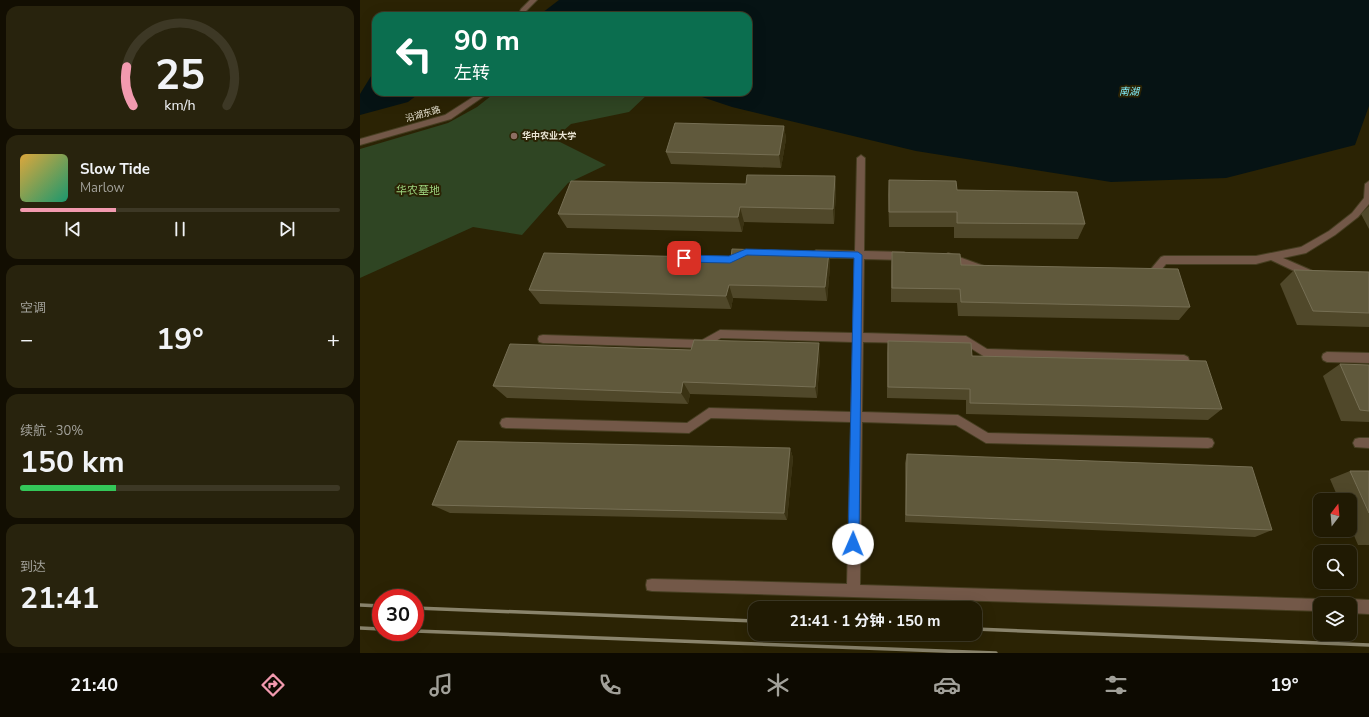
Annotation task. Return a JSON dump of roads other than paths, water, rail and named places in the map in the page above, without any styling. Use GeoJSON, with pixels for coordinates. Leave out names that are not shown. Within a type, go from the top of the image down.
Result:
{"type":"FeatureCollection","features":[{"type":"Feature","properties":{"kind":"street"},"geometry":{"type":"LineString","coordinates":[[522,12],[534,0]]}},
{"type":"Feature","properties":{"kind":"street","name":"沿湖东路"},"geometry":{"type":"LineString","coordinates":[[360,142],[448,117],[480,96]]}},
{"type":"Feature","properties":{"kind":"street"},"geometry":{"type":"LineString","coordinates":[[853,592],[858,255],[861,158]]}},
{"type":"Feature","properties":{"kind":"street"},"geometry":{"type":"LineString","coordinates":[[1138,272],[1153,273],[1164,260],[1256,260],[1302,250],[1332,233],[1355,215],[1368,199],[1369,184]]}},
{"type":"Feature","properties":{"kind":"street"},"geometry":{"type":"LineString","coordinates":[[806,254],[911,256]]}},
{"type":"Feature","properties":{"kind":"street"},"geometry":{"type":"LineString","coordinates":[[942,257],[957,258],[976,269],[991,269]]}},
{"type":"Feature","properties":{"kind":"street"},"geometry":{"type":"LineString","coordinates":[[1272,257],[1310,275],[1325,276]]}},
{"type":"Feature","properties":{"kind":"street"},"geometry":{"type":"LineString","coordinates":[[542,339],[703,344],[720,334],[966,340],[985,353],[1184,360]]}},
{"type":"Feature","properties":{"kind":"street"},"geometry":{"type":"LineString","coordinates":[[1327,357],[1369,358]]}},
{"type":"Feature","properties":{"kind":"street"},"geometry":{"type":"LineString","coordinates":[[506,422],[689,428],[709,413],[856,416],[958,420],[986,438],[1208,443]]}},
{"type":"Feature","properties":{"kind":"street"},"geometry":{"type":"LineString","coordinates":[[652,585],[1313,606]]}},
{"type":"Feature","properties":{"kind":"street"},"geometry":{"type":"LineString","coordinates":[[1357,606],[1369,607]]}},
{"type":"Feature","properties":{"kind":"water","name":"南湖"},"geometry":{"type":"Polygon","coordinates":[[[559,0],[1369,0],[1369,106],[1355,145],[1226,178],[1111,182],[916,151],[732,107],[699,96],[752,96],[752,12],[543,12],[559,0]]]}},
{"type":"Feature","properties":{"kind":"water"},"geometry":{"type":"Polygon","coordinates":[[[372,74],[372,96],[416,96],[408,102],[360,115],[360,94],[372,74]]]}},
{"type":"Feature","properties":{"kind":"railway"},"geometry":{"type":"LineString","coordinates":[[360,605],[372,606]]}},
{"type":"Feature","properties":{"kind":"railway"},"geometry":{"type":"LineString","coordinates":[[424,608],[748,621]]}},
{"type":"Feature","properties":{"kind":"railway"},"geometry":{"type":"LineString","coordinates":[[360,628],[372,629]]}},
{"type":"Feature","properties":{"kind":"railway"},"geometry":{"type":"LineString","coordinates":[[982,629],[1369,645]]}},
{"type":"Feature","properties":{"kind":"railway"},"geometry":{"type":"LineString","coordinates":[[424,631],[996,653]]}},
{"type":"Feature","properties":{"kind":"place","name":"华中农业大学"},"geometry":{"type":"Point","coordinates":[514,136]}},
{"type":"Feature","properties":{"kind":"park label","name":"华农墓地"},"geometry":{"type":"Point","coordinates":[418,190]}}]}
